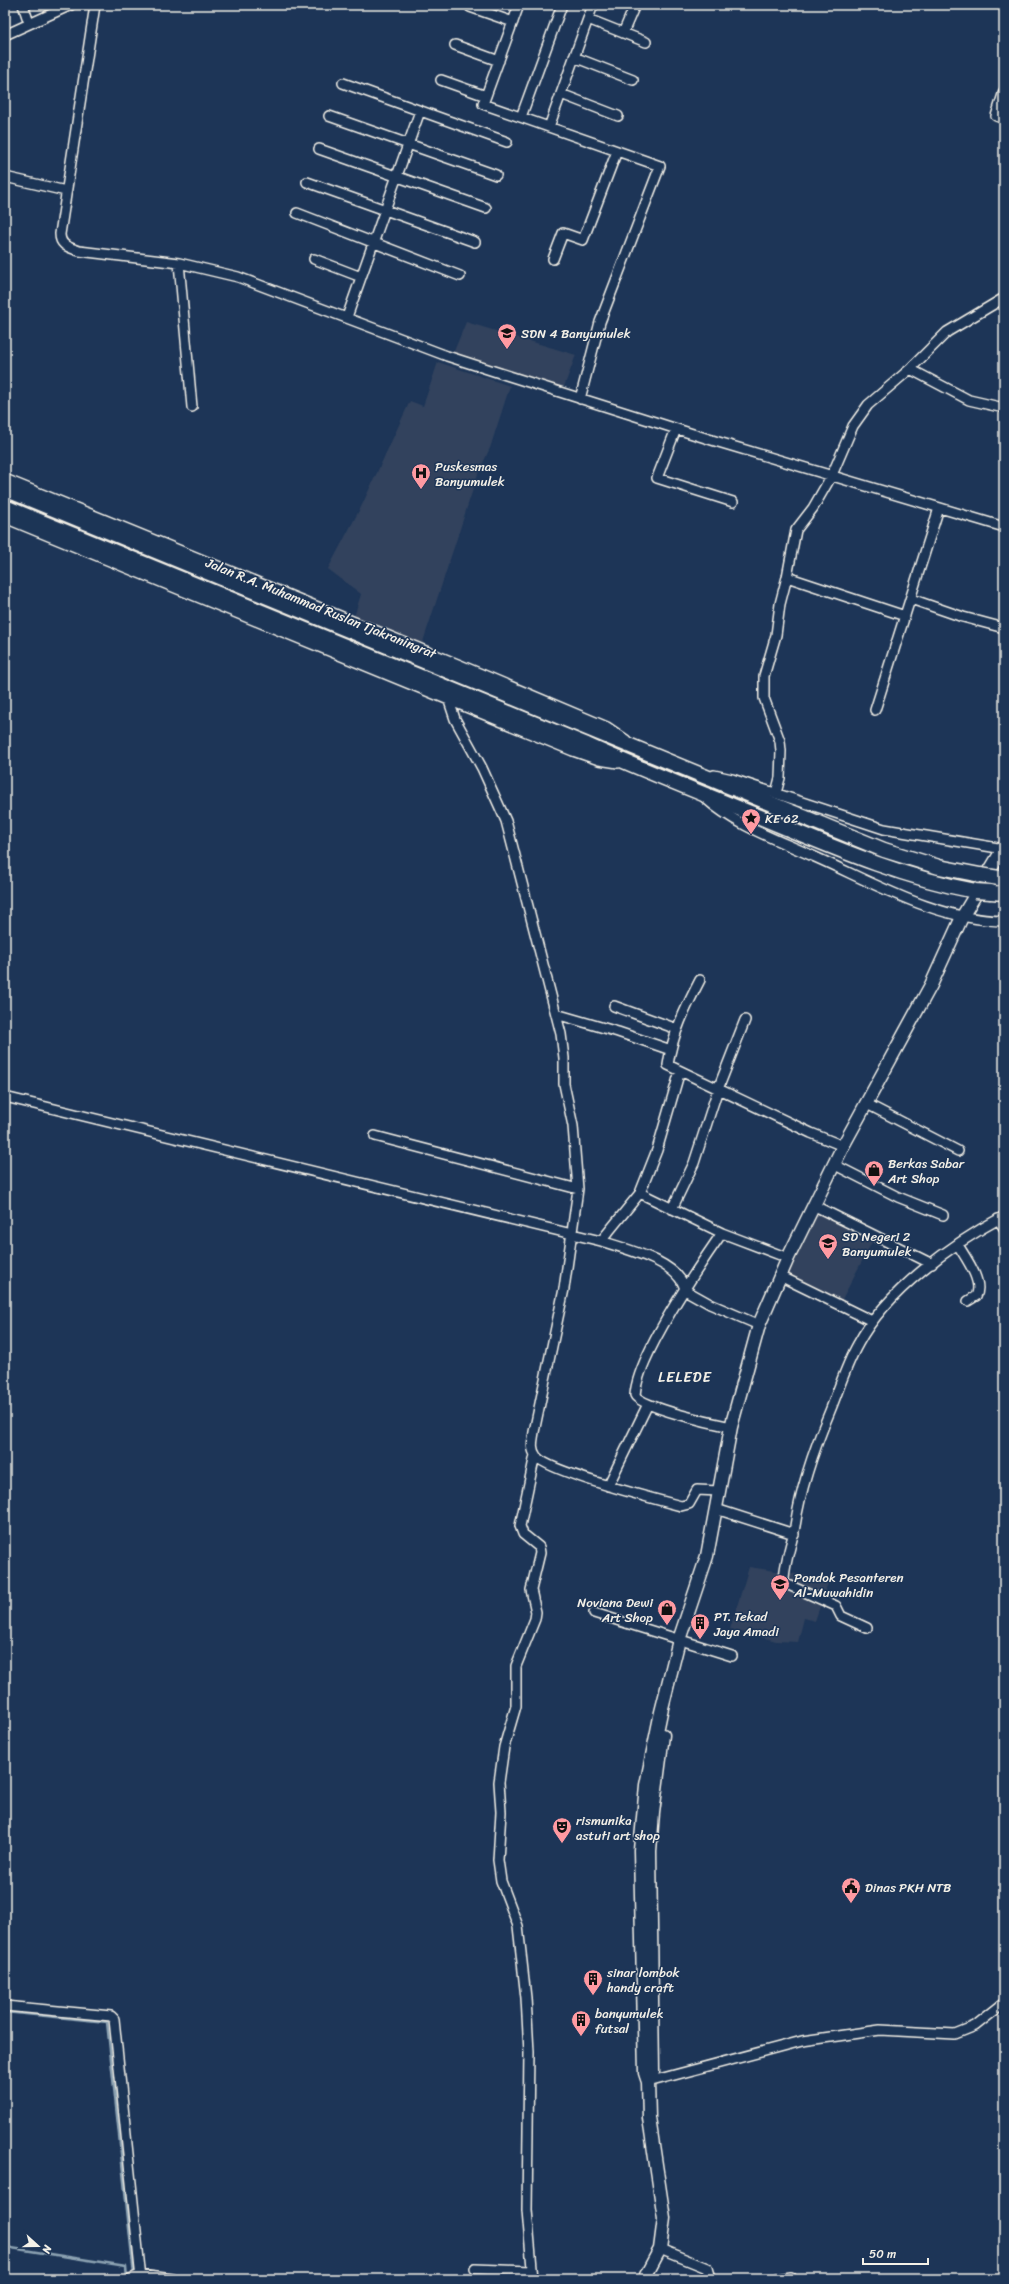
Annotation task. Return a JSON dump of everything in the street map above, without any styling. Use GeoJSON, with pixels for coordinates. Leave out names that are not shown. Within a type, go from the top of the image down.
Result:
{"type":"FeatureCollection","features":[{"type":"Feature","properties":{"kind":"highway","name":"Jalan R.A. Muhammad Ruslan Tjakraningrat"},"geometry":{"type":"LineString","coordinates":[[5,489],[499,693],[698,772],[906,858],[952,871],[1001,878]]}},
{"type":"Feature","properties":{"kind":"highway","name":"Jalan R.A. Muhammad Ruslan Tjakraningrat"},"geometry":{"type":"LineString","coordinates":[[5,507],[587,745],[628,764],[903,874],[975,890],[997,893]]}},
{"type":"Feature","properties":{"kind":"main road"},"geometry":{"type":"LineString","coordinates":[[644,2279],[660,2249],[664,2218],[649,2118],[648,2082],[653,2072],[650,1850],[647,1813],[662,1747],[661,1712],[679,1640],[707,1556],[731,1427],[759,1325],[788,1258],[833,1164],[938,970],[962,917],[1004,848]]}},
{"type":"Feature","properties":{"kind":"street"},"geometry":{"type":"LineString","coordinates":[[23,5],[29,23]]}},
{"type":"Feature","properties":{"kind":"street"},"geometry":{"type":"LineString","coordinates":[[5,35],[71,5]]}},
{"type":"Feature","properties":{"kind":"street"},"geometry":{"type":"LineString","coordinates":[[95,5],[60,236],[64,246],[89,252],[179,263],[238,277],[447,356],[676,429],[1004,527]]}},
{"type":"Feature","properties":{"kind":"street"},"geometry":{"type":"LineString","coordinates":[[519,5],[483,104],[660,166],[600,322],[580,399]]}},
{"type":"Feature","properties":{"kind":"street"},"geometry":{"type":"LineString","coordinates":[[521,117],[562,5]]}},
{"type":"Feature","properties":{"kind":"street"},"geometry":{"type":"LineString","coordinates":[[549,127],[593,5]]}},
{"type":"Feature","properties":{"kind":"street"},"geometry":{"type":"LineString","coordinates":[[623,33],[635,5]]}},
{"type":"Feature","properties":{"kind":"street"},"geometry":{"type":"LineString","coordinates":[[470,7],[513,22]]}},
{"type":"Feature","properties":{"kind":"street"},"geometry":{"type":"LineString","coordinates":[[588,19],[646,42]]}},
{"type":"Feature","properties":{"kind":"street"},"geometry":{"type":"LineString","coordinates":[[455,45],[499,61]]}},
{"type":"Feature","properties":{"kind":"street"},"geometry":{"type":"LineString","coordinates":[[574,57],[633,80]]}},
{"type":"Feature","properties":{"kind":"street"},"geometry":{"type":"LineString","coordinates":[[441,80],[486,96]]}},
{"type":"Feature","properties":{"kind":"street"},"geometry":{"type":"LineString","coordinates":[[343,83],[507,142]]}},
{"type":"Feature","properties":{"kind":"street"},"geometry":{"type":"LineString","coordinates":[[1004,90],[996,116],[1004,119]]}},
{"type":"Feature","properties":{"kind":"street"},"geometry":{"type":"LineString","coordinates":[[561,94],[618,116]]}},
{"type":"Feature","properties":{"kind":"street"},"geometry":{"type":"LineString","coordinates":[[347,317],[420,111]]}},
{"type":"Feature","properties":{"kind":"street"},"geometry":{"type":"LineString","coordinates":[[329,116],[496,175]]}},
{"type":"Feature","properties":{"kind":"street"},"geometry":{"type":"LineString","coordinates":[[319,149],[486,208]]}},
{"type":"Feature","properties":{"kind":"street"},"geometry":{"type":"LineString","coordinates":[[553,259],[563,233],[583,240],[617,151]]}},
{"type":"Feature","properties":{"kind":"street"},"geometry":{"type":"LineString","coordinates":[[5,177],[66,191]]}},
{"type":"Feature","properties":{"kind":"street"},"geometry":{"type":"LineString","coordinates":[[307,182],[474,242]]}},
{"type":"Feature","properties":{"kind":"street"},"geometry":{"type":"LineString","coordinates":[[298,213],[460,276]]}},
{"type":"Feature","properties":{"kind":"street"},"geometry":{"type":"LineString","coordinates":[[314,259],[361,277]]}},
{"type":"Feature","properties":{"kind":"street"},"geometry":{"type":"LineString","coordinates":[[179,263],[192,407]]}},
{"type":"Feature","properties":{"kind":"street"},"geometry":{"type":"LineString","coordinates":[[776,793],[780,778],[780,741],[764,698],[764,676],[776,635],[780,604],[788,577],[796,530],[813,508],[832,475],[847,436],[863,411],[876,397],[910,369],[947,332],[1004,298]]}},
{"type":"Feature","properties":{"kind":"street"},"geometry":{"type":"LineString","coordinates":[[910,369],[969,400],[1004,408]]}},
{"type":"Feature","properties":{"kind":"street"},"geometry":{"type":"LineString","coordinates":[[676,429],[657,478],[733,502]]}},
{"type":"Feature","properties":{"kind":"street","name":"Jalan R.A. Muhammad Ruslan Tjakraningrat"},"geometry":{"type":"LineString","coordinates":[[5,479],[440,656],[607,727],[632,746]]}},
{"type":"Feature","properties":{"kind":"street"},"geometry":{"type":"LineString","coordinates":[[875,710],[939,508]]}},
{"type":"Feature","properties":{"kind":"street","name":"Jalan R.A. Muhammad Ruslan Tjakraningrat"},"geometry":{"type":"LineString","coordinates":[[5,518],[573,751],[608,762],[628,764]]}},
{"type":"Feature","properties":{"kind":"street"},"geometry":{"type":"LineString","coordinates":[[788,577],[905,616]]}},
{"type":"Feature","properties":{"kind":"street"},"geometry":{"type":"LineString","coordinates":[[911,599],[963,617],[1004,628]]}},
{"type":"Feature","properties":{"kind":"street"},"geometry":{"type":"LineString","coordinates":[[449,701],[455,719],[482,768],[506,821],[556,1014],[563,1050],[564,1084],[573,1126],[578,1189],[570,1234],[564,1289],[532,1447],[535,1455],[544,1462],[608,1486],[685,1506],[690,1503],[697,1490],[719,1492]]}},
{"type":"Feature","properties":{"kind":"street","name":"Jalan R.A. Muhammad Ruslan Tjakraningrat"},"geometry":{"type":"LineString","coordinates":[[698,772],[732,778],[884,829],[1004,848]]}},
{"type":"Feature","properties":{"kind":"street","name":"Jalan R.A. Muhammad Ruslan Tjakraningrat"},"geometry":{"type":"LineString","coordinates":[[697,791],[728,816],[886,890],[932,908],[962,917],[1004,921]]}},
{"type":"Feature","properties":{"kind":"street"},"geometry":{"type":"LineString","coordinates":[[700,980],[677,1028],[668,1065],[843,1146]]}},
{"type":"Feature","properties":{"kind":"street"},"geometry":{"type":"LineString","coordinates":[[614,1006],[677,1028]]}},
{"type":"Feature","properties":{"kind":"street"},"geometry":{"type":"LineString","coordinates":[[556,1014],[618,1032],[671,1050]]}},
{"type":"Feature","properties":{"kind":"street"},"geometry":{"type":"LineString","coordinates":[[672,1209],[694,1163],[718,1089],[745,1020]]}},
{"type":"Feature","properties":{"kind":"street"},"geometry":{"type":"LineString","coordinates":[[602,1241],[640,1193],[657,1150],[680,1071]]}},
{"type":"Feature","properties":{"kind":"street"},"geometry":{"type":"LineString","coordinates":[[5,1097],[259,1156],[602,1241],[644,1256],[672,1270],[683,1282],[685,1290],[710,1304],[759,1325]]}},
{"type":"Feature","properties":{"kind":"street"},"geometry":{"type":"LineString","coordinates":[[865,1104],[958,1151]]}},
{"type":"Feature","properties":{"kind":"street"},"geometry":{"type":"LineString","coordinates":[[375,1136],[578,1189]]}},
{"type":"Feature","properties":{"kind":"street"},"geometry":{"type":"LineString","coordinates":[[833,1164],[898,1197],[943,1215]]}},
{"type":"Feature","properties":{"kind":"street"},"geometry":{"type":"LineString","coordinates":[[640,1193],[722,1233],[788,1258]]}},
{"type":"Feature","properties":{"kind":"street"},"geometry":{"type":"LineString","coordinates":[[813,1205],[932,1264]]}},
{"type":"Feature","properties":{"kind":"street"},"geometry":{"type":"LineString","coordinates":[[867,1628],[841,1616],[836,1606],[785,1584],[785,1573],[794,1534],[801,1490],[816,1444],[858,1344],[872,1322],[892,1299],[932,1264],[958,1245],[1001,1218],[1004,1228]]}},
{"type":"Feature","properties":{"kind":"street"},"geometry":{"type":"LineString","coordinates":[[722,1233],[685,1290],[648,1355],[637,1384],[635,1396],[648,1404],[695,1419],[731,1427]]}},
{"type":"Feature","properties":{"kind":"street"},"geometry":{"type":"LineString","coordinates":[[958,1245],[970,1267],[978,1288],[976,1296],[968,1301]]}},
{"type":"Feature","properties":{"kind":"street"},"geometry":{"type":"LineString","coordinates":[[780,1276],[872,1322]]}},
{"type":"Feature","properties":{"kind":"street"},"geometry":{"type":"LineString","coordinates":[[608,1486],[648,1404]]}},
{"type":"Feature","properties":{"kind":"street"},"geometry":{"type":"LineString","coordinates":[[475,2269],[532,2275],[527,2210],[529,2052],[526,1998],[518,1926],[501,1881],[498,1860],[501,1812],[499,1782],[504,1747],[516,1706],[516,1666],[535,1619],[531,1590],[540,1553],[539,1547],[522,1534],[520,1526],[535,1455]]}},
{"type":"Feature","properties":{"kind":"street"},"geometry":{"type":"LineString","coordinates":[[716,1509],[794,1534]]}},
{"type":"Feature","properties":{"kind":"street"},"geometry":{"type":"LineString","coordinates":[[594,1613],[732,1656]]}},
{"type":"Feature","properties":{"kind":"street"},"geometry":{"type":"LineString","coordinates":[[648,2082],[802,2041],[880,2030],[955,2034],[975,2026],[1004,2004]]}},
{"type":"Feature","properties":{"kind":"street"},"geometry":{"type":"LineString","coordinates":[[5,2006],[110,2016],[115,2021],[134,2228],[136,2277],[173,2279]]}},
{"type":"Feature","properties":{"kind":"street"},"geometry":{"type":"LineString","coordinates":[[660,2249],[707,2268],[710,2279]]}},
{"type":"Feature","properties":{"kind":"street"},"geometry":{"type":"LineString","coordinates":[[777,2279],[790,2276]]}},
{"type":"Feature","properties":{"kind":"shaded area","name":"SDN 4 Banyumulek"},"geometry":{"type":"Polygon","coordinates":[[[466,322],[576,355],[564,387],[555,384],[553,387],[452,356],[466,322]]]}},
{"type":"Feature","properties":{"kind":"shaded area","name":"Puskesmas Banyumulek"},"geometry":{"type":"Polygon","coordinates":[[[438,362],[510,386],[490,448],[478,474],[422,645],[354,617],[361,594],[328,569],[362,505],[410,401],[423,406],[438,362]]]}},
{"type":"Feature","properties":{"kind":"shaded area","name":"SD Negeri 2 Banyumulek"},"geometry":{"type":"Polygon","coordinates":[[[817,1213],[872,1242],[838,1307],[784,1279],[817,1213]]]}},
{"type":"Feature","properties":{"kind":"shaded area","name":"Pondok Pesanteren Al-Muwahidin"},"geometry":{"type":"Polygon","coordinates":[[[749,1567],[810,1576],[828,1583],[815,1621],[804,1618],[798,1642],[776,1641],[730,1629],[749,1567]]]}},
{"type":"Feature","properties":{"kind":"waterway"},"geometry":{"type":"LineString","coordinates":[[5,2012],[107,2022],[134,2275]]}},
{"type":"Feature","properties":{"kind":"waterway"},"geometry":{"type":"LineString","coordinates":[[5,2247],[126,2266],[127,2279]]}},
{"type":"Feature","properties":{"kind":"place","name":"SDN 4 Banyumulek"},"geometry":{"type":"Point","coordinates":[507,350]}},
{"type":"Feature","properties":{"kind":"place","name":"Puskesmas Banyumulek"},"geometry":{"type":"Point","coordinates":[421,490]}},
{"type":"Feature","properties":{"kind":"place","name":"KE 62"},"geometry":{"type":"Point","coordinates":[751,835]}},
{"type":"Feature","properties":{"kind":"place","name":"Berkas Sabar Art Shop"},"geometry":{"type":"Point","coordinates":[874,1187]}},
{"type":"Feature","properties":{"kind":"place","name":"SD Negeri 2 Banyumulek"},"geometry":{"type":"Point","coordinates":[828,1260]}},
{"type":"Feature","properties":{"kind":"place","name":"Pondok Pesanteren Al-Muwahidin"},"geometry":{"type":"Point","coordinates":[780,1601]}},
{"type":"Feature","properties":{"kind":"place","name":"Noviana Dewi Art Shop"},"geometry":{"type":"Point","coordinates":[667,1626]}},
{"type":"Feature","properties":{"kind":"place","name":"PT. Tekad Jaya Amadi"},"geometry":{"type":"Point","coordinates":[700,1640]}},
{"type":"Feature","properties":{"kind":"place","name":"rismunika astuti art shop"},"geometry":{"type":"Point","coordinates":[562,1844]}},
{"type":"Feature","properties":{"kind":"place","name":"Dinas PKH NTB"},"geometry":{"type":"Point","coordinates":[851,1904]}},
{"type":"Feature","properties":{"kind":"place","name":"sinar lombok handy craft"},"geometry":{"type":"Point","coordinates":[593,1996]}},
{"type":"Feature","properties":{"kind":"place","name":"banyumulek futsal"},"geometry":{"type":"Point","coordinates":[581,2037]}},
{"type":"Feature","properties":{"kind":"district","name":"LELEDE"},"geometry":{"type":"Point","coordinates":[685,1377]}}]}
